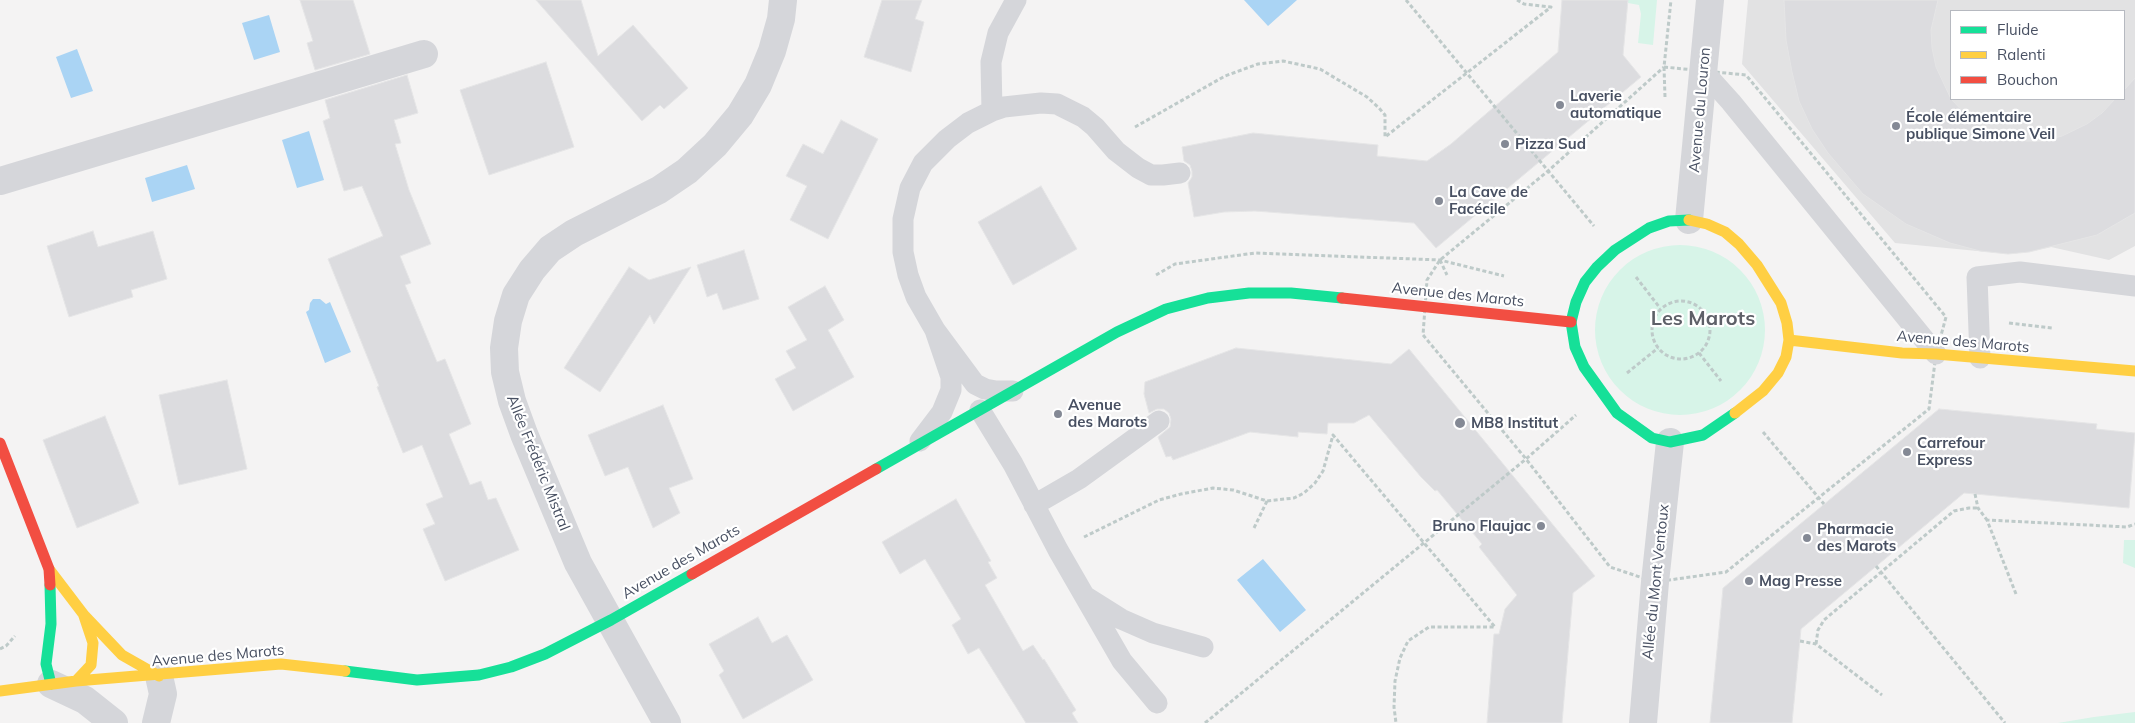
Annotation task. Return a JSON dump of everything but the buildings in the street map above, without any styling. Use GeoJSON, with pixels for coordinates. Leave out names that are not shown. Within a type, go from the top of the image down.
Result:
{"type":"FeatureCollection","features":[{"type":"Feature","properties":{"kind":"street","name":"Allée Frédéric Mistral"},"geometry":{"type":"LineString","coordinates":[[667,723],[578,563],[524,434],[512,401],[505,372],[504,348],[508,321],[516,295],[532,270],[550,248],[574,232],[660,190],[687,171],[715,145],[740,115],[758,84],[781,19],[783,0]]}},
{"type":"Feature","properties":{"kind":"street","name":"Avenue du Louron"},"geometry":{"type":"LineString","coordinates":[[1689,220],[1710,0]]}},
{"type":"Feature","properties":{"kind":"street"},"geometry":{"type":"LineString","coordinates":[[0,182],[424,54]]}},
{"type":"Feature","properties":{"kind":"street"},"geometry":{"type":"LineString","coordinates":[[1689,220],[1707,224],[1725,232],[1739,244],[1757,265],[1781,303],[1788,323],[1789,340],[1786,357],[1778,373],[1763,391],[1720,425],[1703,435],[1670,442],[1652,438],[1636,428],[1617,413],[1601,394],[1584,367],[1575,347],[1571,322],[1576,302],[1585,282],[1597,267],[1615,250],[1649,228],[1669,221],[1689,220]]}},
{"type":"Feature","properties":{"kind":"street","name":"Avenue des Marots"},"geometry":{"type":"LineString","coordinates":[[0,691],[63,683],[281,664],[417,680],[479,676],[512,667],[545,654],[611,620],[1133,324],[1166,309],[1208,298],[1249,292],[1269,292],[1571,322]]}},
{"type":"Feature","properties":{"kind":"street","name":"Avenue des Marots"},"geometry":{"type":"LineString","coordinates":[[1789,340],[1902,353],[1936,354],[2135,371]]}},
{"type":"Feature","properties":{"kind":"street","name":"Allée du Mont Ventoux"},"geometry":{"type":"LineString","coordinates":[[1642,723],[1670,442]]}},
{"type":"Feature","properties":{"kind":"street"},"geometry":{"type":"LineString","coordinates":[[0,444],[49,569],[84,615],[122,655],[159,676],[163,694],[156,723]]}},
{"type":"Feature","properties":{"kind":"street"},"geometry":{"type":"LineString","coordinates":[[49,569],[51,624],[46,664],[63,683],[114,723]]}},
{"type":"Feature","properties":{"kind":"street"},"geometry":{"type":"LineString","coordinates":[[63,683],[92,665],[93,643],[84,615]]}},
{"type":"Feature","properties":{"kind":"lane"},"geometry":{"type":"LineString","coordinates":[[992,111],[990,62],[998,33],[1016,0]]}},
{"type":"Feature","properties":{"kind":"lane"},"geometry":{"type":"LineString","coordinates":[[1704,72],[1731,102],[1936,354]]}},
{"type":"Feature","properties":{"kind":"lane"},"geometry":{"type":"LineString","coordinates":[[1013,392],[984,389],[975,384],[935,330],[916,297],[908,275],[902,234],[906,204],[916,176],[924,163],[936,149],[968,123],[992,111],[1041,103],[1057,104],[1083,117],[1095,127],[1127,162],[1151,174],[1163,176],[1180,173]]}},
{"type":"Feature","properties":{"kind":"lane"},"geometry":{"type":"LineString","coordinates":[[1980,358],[1977,276],[2020,272],[2135,286]]}},
{"type":"Feature","properties":{"kind":"lane"},"geometry":{"type":"LineString","coordinates":[[916,446],[942,412],[951,390],[951,377],[935,330]]}},
{"type":"Feature","properties":{"kind":"lane"},"geometry":{"type":"LineString","coordinates":[[980,410],[1013,464],[1058,550],[1122,660],[1157,703]]}},
{"type":"Feature","properties":{"kind":"lane"},"geometry":{"type":"LineString","coordinates":[[1034,505],[1079,479],[1159,421]]}},
{"type":"Feature","properties":{"kind":"lane"},"geometry":{"type":"LineString","coordinates":[[1084,595],[1121,619],[1153,633],[1203,647]]}},
{"type":"Feature","properties":{"kind":"path"},"geometry":{"type":"LineString","coordinates":[[1406,0],[1548,171]]}},
{"type":"Feature","properties":{"kind":"path"},"geometry":{"type":"LineString","coordinates":[[1109,142],[1225,76],[1258,64],[1283,61],[1320,69],[1367,98],[1385,115],[1385,138],[1551,7],[1524,4],[1517,0]]}},
{"type":"Feature","properties":{"kind":"path"},"geometry":{"type":"LineString","coordinates":[[1671,0],[1664,67],[1548,171],[1440,260],[1427,280],[1423,335],[1526,459],[1610,568],[1655,582],[1726,572],[1929,409],[1936,354],[1946,317],[2058,328]]}},
{"type":"Feature","properties":{"kind":"path","name":"Avenue des Marots"},"geometry":{"type":"LineString","coordinates":[[1150,279],[1175,264],[1254,252],[1440,260],[1504,276]]}},
{"type":"Feature","properties":{"kind":"path"},"geometry":{"type":"LineString","coordinates":[[1682,300],[1693,303],[1703,310],[1709,320],[1710,332],[1707,344],[1699,353],[1689,358],[1677,359],[1666,356],[1658,348],[1651,328],[1654,317],[1660,308],[1670,302],[1682,300]]}},
{"type":"Feature","properties":{"kind":"path"},"geometry":{"type":"LineString","coordinates":[[1205,723],[1658,348]]}},
{"type":"Feature","properties":{"kind":"path"},"geometry":{"type":"LineString","coordinates":[[1058,550],[1151,503],[1181,494],[1213,488],[1233,490],[1266,501],[1294,498],[1304,493],[1315,483],[1323,471],[1333,435],[1494,627],[1429,627],[1408,641],[1400,658],[1395,681],[1394,707],[1396,723]]}},
{"type":"Feature","properties":{"kind":"path"},"geometry":{"type":"LineString","coordinates":[[1976,494],[1978,508],[1987,520],[2016,594]]}},
{"type":"Feature","properties":{"kind":"path"},"geometry":{"type":"LineString","coordinates":[[1254,528],[1266,501]]}},
{"type":"Feature","properties":{"kind":"path"},"geometry":{"type":"LineString","coordinates":[[1816,644],[1818,630],[1824,620],[1881,572],[1954,511],[1978,508]]}},
{"type":"Feature","properties":{"kind":"path"},"geometry":{"type":"LineString","coordinates":[[1987,520],[2127,527],[2135,524]]}},
{"type":"Feature","properties":{"kind":"path"},"geometry":{"type":"LineString","coordinates":[[1876,566],[2005,723]]}},
{"type":"Feature","properties":{"kind":"path"},"geometry":{"type":"LineString","coordinates":[[1800,641],[1816,644],[1882,695]]}},
{"type":"Feature","properties":{"kind":"shaded area","name":"École élémentaire publique Simone Veil"},"geometry":{"type":"Polygon","coordinates":[[[1748,0],[2135,0],[2135,246],[2109,260],[2051,247],[2008,254],[1895,243],[1742,64],[1748,0]]]}},
{"type":"Feature","properties":{"kind":"green space"},"geometry":{"type":"Polygon","coordinates":[[[1628,0],[1657,0],[1653,45],[1638,43],[1641,14],[1639,5],[1628,3],[1628,0]]]}},
{"type":"Feature","properties":{"kind":"green space"},"geometry":{"type":"Polygon","coordinates":[[[1688,245],[1713,251],[1734,264],[1746,276],[1762,305],[1765,330],[1764,347],[1759,363],[1746,384],[1734,396],[1705,412],[1672,415],[1647,409],[1626,396],[1614,384],[1598,355],[1595,322],[1601,297],[1614,276],[1626,264],[1655,248],[1688,245]]]}},
{"type":"Feature","properties":{"kind":"green space"},"geometry":{"type":"Polygon","coordinates":[[[2124,540],[2135,540],[2135,568],[2123,563],[2124,540]]]}},
{"type":"Feature","properties":{"kind":"green space"},"geometry":{"type":"Polygon","coordinates":[[[2135,712],[2135,723],[2058,723],[2094,717],[2135,712]]]}},
{"type":"Feature","properties":{"kind":"water"},"geometry":{"type":"Polygon","coordinates":[[[1244,0],[1297,0],[1268,26],[1244,0]]]}},
{"type":"Feature","properties":{"kind":"water"},"geometry":{"type":"Polygon","coordinates":[[[269,15],[280,52],[254,60],[242,23],[269,15]]]}},
{"type":"Feature","properties":{"kind":"water"},"geometry":{"type":"Polygon","coordinates":[[[77,49],[93,91],[71,98],[56,57],[77,49]]]}},
{"type":"Feature","properties":{"kind":"water"},"geometry":{"type":"Polygon","coordinates":[[[309,131],[324,180],[297,188],[282,140],[309,131]]]}},
{"type":"Feature","properties":{"kind":"water"},"geometry":{"type":"Polygon","coordinates":[[[187,165],[195,189],[152,202],[145,178],[187,165]]]}},
{"type":"Feature","properties":{"kind":"water"},"geometry":{"type":"Polygon","coordinates":[[[313,299],[320,299],[326,304],[330,302],[351,352],[325,363],[306,312],[309,310],[313,299]]]}},
{"type":"Feature","properties":{"kind":"water"},"geometry":{"type":"Polygon","coordinates":[[[1263,559],[1306,610],[1280,632],[1237,580],[1263,559]]]}},
{"type":"Feature","properties":{"kind":"traffic: fast"},"geometry":{"type":"LineString","coordinates":[[1689,220],[1669,221],[1649,228],[1615,250],[1597,267],[1585,282],[1576,302],[1571,322],[1575,347],[1584,367],[1617,413],[1652,438],[1670,442],[1703,435],[1735,413]]}},
{"type":"Feature","properties":{"kind":"traffic: fast"},"geometry":{"type":"LineString","coordinates":[[876,469],[1117,332],[1166,309],[1208,298],[1249,293],[1291,293],[1342,298]]}},
{"type":"Feature","properties":{"kind":"traffic: fast"},"geometry":{"type":"LineString","coordinates":[[345,671],[417,680],[479,675],[511,667],[545,654],[611,620],[692,574]]}},
{"type":"Feature","properties":{"kind":"traffic: fast"},"geometry":{"type":"LineString","coordinates":[[50,585],[51,624],[46,664],[51,684]]}},
{"type":"Feature","properties":{"kind":"traffic: slow"},"geometry":{"type":"LineString","coordinates":[[1689,220],[1707,224],[1725,232],[1739,244],[1757,265],[1781,303],[1787,323],[1789,340],[1786,357],[1778,373],[1763,391],[1735,413]]}},
{"type":"Feature","properties":{"kind":"traffic: slow"},"geometry":{"type":"LineString","coordinates":[[1789,340],[1902,353],[1936,354],[2135,371]]}},
{"type":"Feature","properties":{"kind":"traffic: slow"},"geometry":{"type":"LineString","coordinates":[[49,569],[84,615],[122,655],[159,676]]}},
{"type":"Feature","properties":{"kind":"traffic: slow"},"geometry":{"type":"LineString","coordinates":[[76,681],[91,665],[93,643],[84,616]]}},
{"type":"Feature","properties":{"kind":"traffic: slow"},"geometry":{"type":"LineString","coordinates":[[0,691],[76,681],[281,664],[345,671]]}},
{"type":"Feature","properties":{"kind":"traffic: jam"},"geometry":{"type":"LineString","coordinates":[[1342,298],[1571,322]]}},
{"type":"Feature","properties":{"kind":"traffic: jam"},"geometry":{"type":"LineString","coordinates":[[0,443],[49,569],[50,585]]}},
{"type":"Feature","properties":{"kind":"traffic: jam"},"geometry":{"type":"LineString","coordinates":[[692,574],[876,469]]}},
{"type":"Feature","properties":{"kind":"place","name":"Laverie automatique"},"geometry":{"type":"Point","coordinates":[1560,105]}},
{"type":"Feature","properties":{"kind":"place","name":"École élémentaire publique Simone Veil"},"geometry":{"type":"Point","coordinates":[1896,126]}},
{"type":"Feature","properties":{"kind":"place","name":"Pizza Sud"},"geometry":{"type":"Point","coordinates":[1505,144]}},
{"type":"Feature","properties":{"kind":"place","name":"La Cave de Facécile"},"geometry":{"type":"Point","coordinates":[1439,201]}},
{"type":"Feature","properties":{"kind":"place","name":"Avenue des Marots"},"geometry":{"type":"Point","coordinates":[1058,414]}},
{"type":"Feature","properties":{"kind":"place","name":"MB8 Institut"},"geometry":{"type":"Point","coordinates":[1460,423]}},
{"type":"Feature","properties":{"kind":"place","name":"Carrefour Express"},"geometry":{"type":"Point","coordinates":[1907,452]}},
{"type":"Feature","properties":{"kind":"place","name":"Bruno Flaujac"},"geometry":{"type":"Point","coordinates":[1541,526]}},
{"type":"Feature","properties":{"kind":"place","name":"Pharmacie des Marots"},"geometry":{"type":"Point","coordinates":[1807,538]}},
{"type":"Feature","properties":{"kind":"place","name":"Mag Presse"},"geometry":{"type":"Point","coordinates":[1749,581]}},
{"type":"Feature","properties":{"kind":"district","name":"Les Marots"},"geometry":{"type":"Point","coordinates":[1703,319]}}]}
